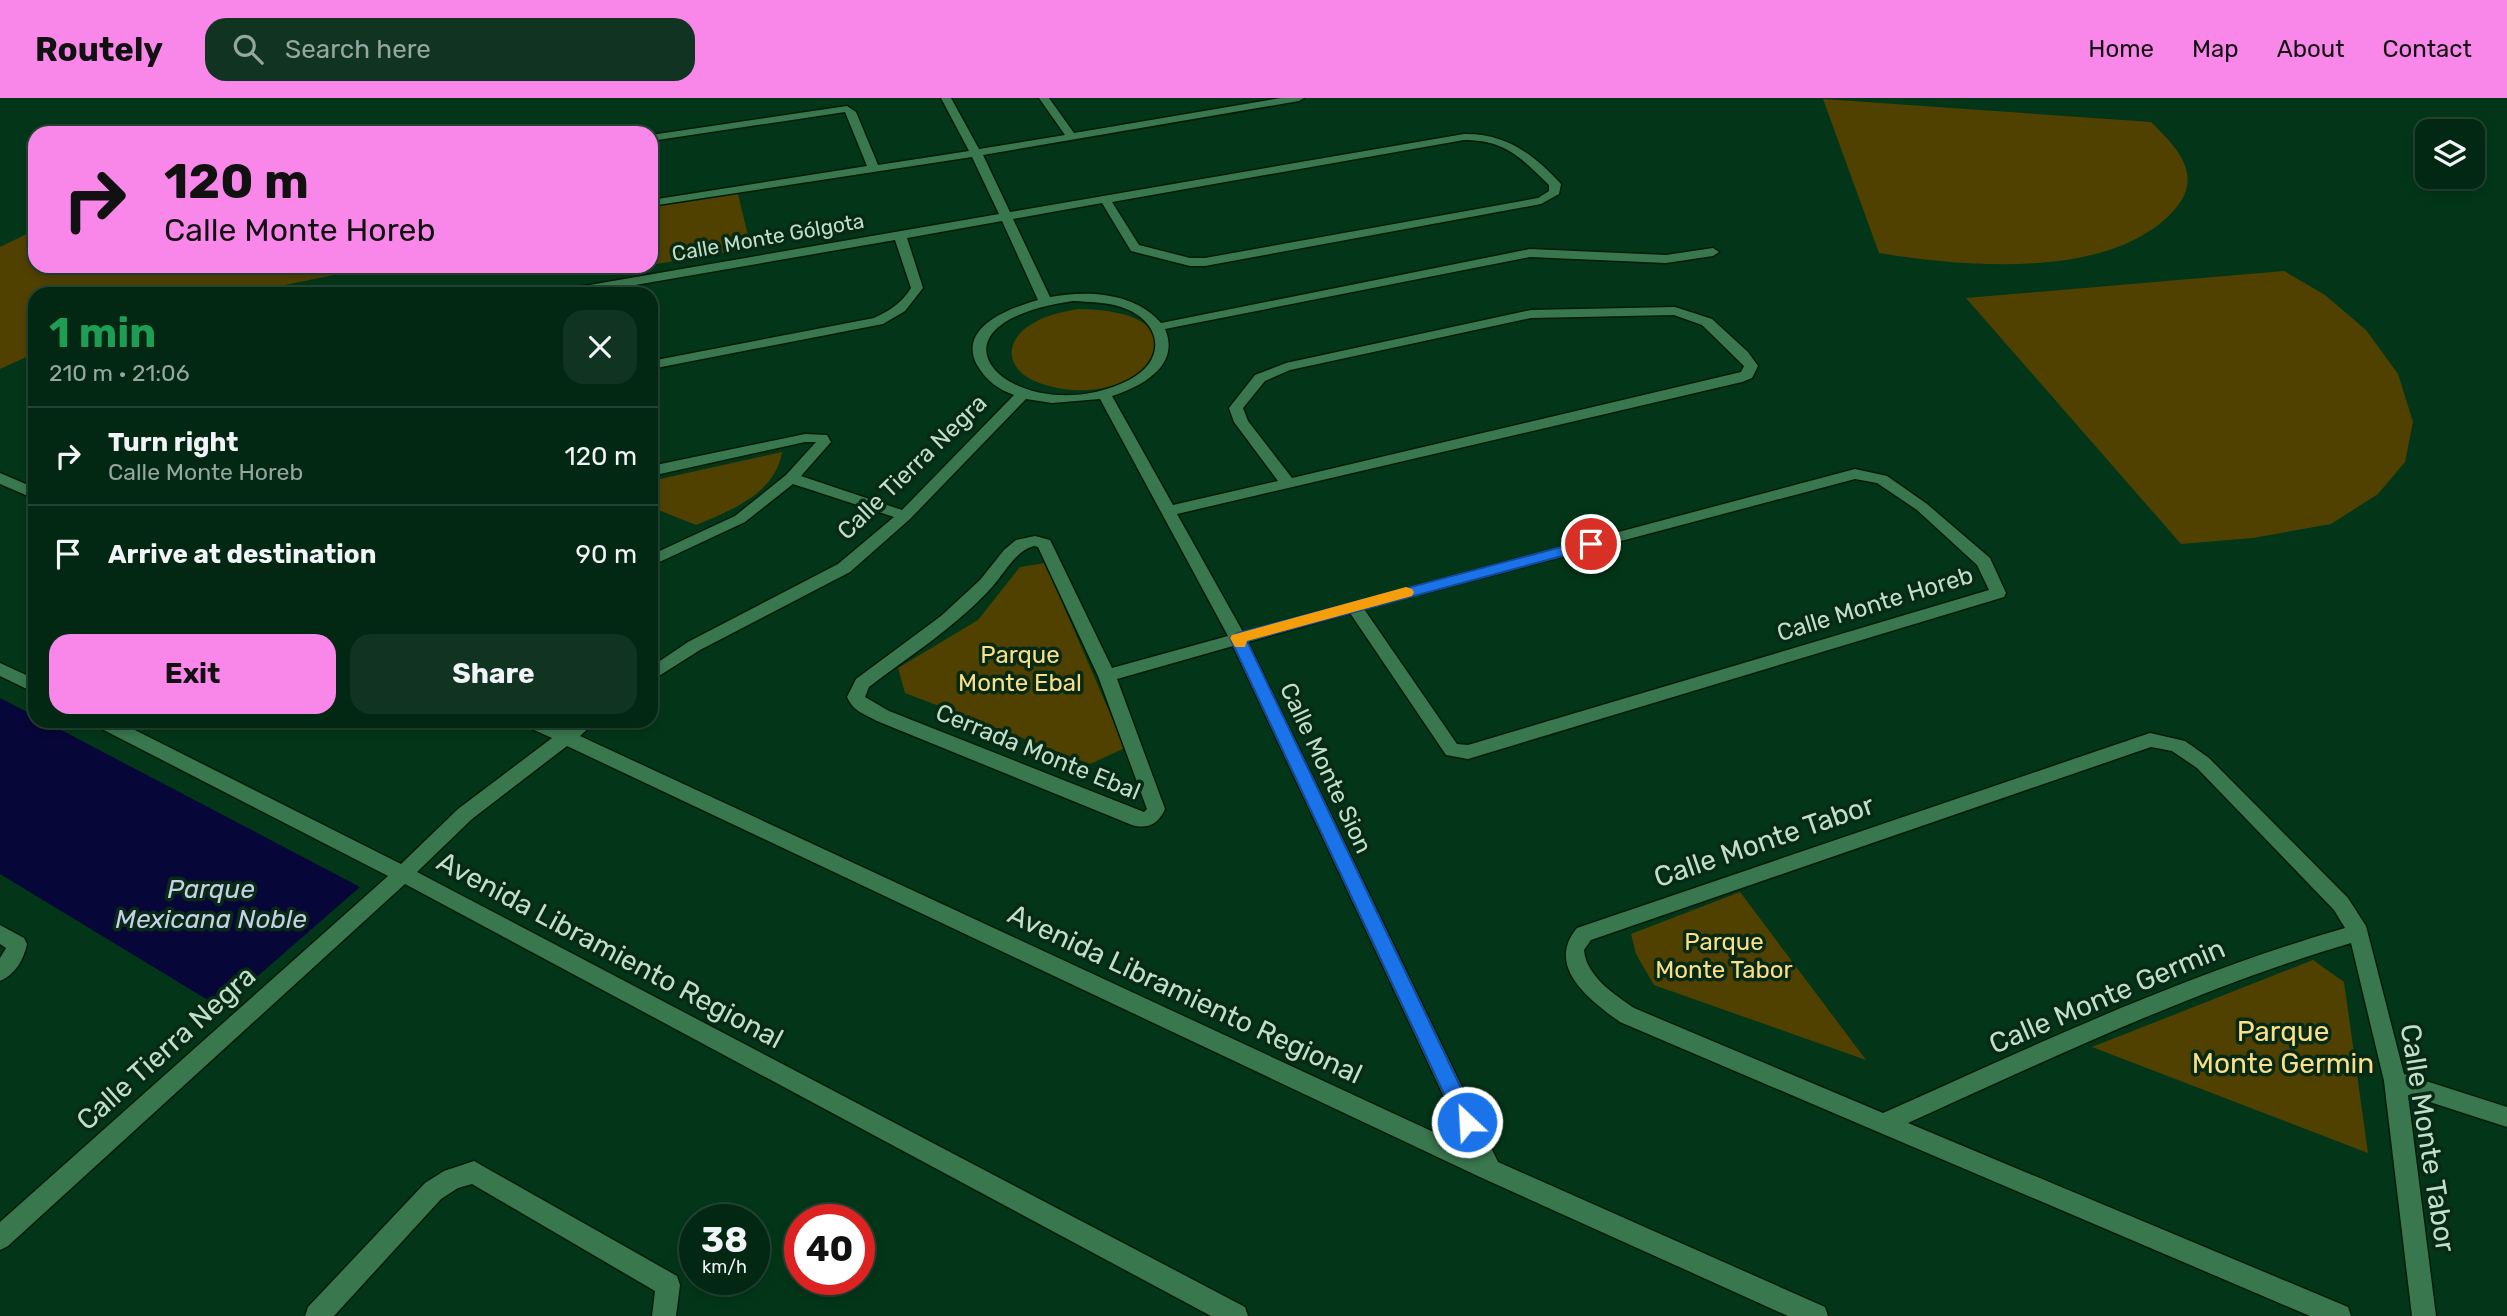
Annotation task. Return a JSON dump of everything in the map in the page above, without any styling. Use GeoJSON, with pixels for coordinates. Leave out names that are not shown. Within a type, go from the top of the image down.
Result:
{"type":"FeatureCollection","features":[{"type":"Feature","properties":{"kind":"street"},"geometry":{"type":"LineString","coordinates":[[946,98],[976,153],[1045,301]]}},
{"type":"Feature","properties":{"kind":"street"},"geometry":{"type":"LineString","coordinates":[[1044,98],[1071,136]]}},
{"type":"Feature","properties":{"kind":"street"},"geometry":{"type":"LineString","coordinates":[[658,202],[976,153],[1299,98]]}},
{"type":"Feature","properties":{"kind":"street"},"geometry":{"type":"LineString","coordinates":[[658,137],[847,109],[851,112],[874,169]]}},
{"type":"Feature","properties":{"kind":"street","name":"Calle Monte Gólgota"},"geometry":{"type":"LineString","coordinates":[[602,287],[1006,216],[1105,199],[1481,135],[1506,142],[1555,184],[1555,192],[1541,201],[1205,262],[1190,262],[1135,248],[1105,199]]}},
{"type":"Feature","properties":{"kind":"street","name":"Calle Monte Gólgota"},"geometry":{"type":"LineString","coordinates":[[658,364],[878,321],[891,316],[902,309],[917,288],[900,236]]}},
{"type":"Feature","properties":{"kind":"street"},"geometry":{"type":"LineString","coordinates":[[1158,327],[1530,253],[1666,259],[1713,252]]}},
{"type":"Feature","properties":{"kind":"street"},"geometry":{"type":"LineString","coordinates":[[1073,297],[1102,299],[1128,305],[1148,315],[1158,327],[1164,346],[1158,363],[1141,379],[1104,394],[1085,398],[1052,399],[1023,394],[998,383],[984,369],[978,353],[983,336],[997,321],[1018,309],[1045,301],[1073,297]]}},
{"type":"Feature","properties":{"kind":"street"},"geometry":{"type":"LineString","coordinates":[[1168,511],[1737,379],[1747,375],[1751,366],[1743,355],[1707,322],[1693,315],[1662,311],[1531,314],[1286,367],[1260,378],[1236,408],[1241,422],[1288,483]]}},
{"type":"Feature","properties":{"kind":"street","name":"Calle Tierra Negra"},"geometry":{"type":"LineString","coordinates":[[658,670],[694,646],[844,568],[905,516],[1023,394]]}},
{"type":"Feature","properties":{"kind":"street","name":"Calle Monte Sion"},"geometry":{"type":"LineString","coordinates":[[1104,394],[1238,638],[1490,1170]]}},
{"type":"Feature","properties":{"kind":"street"},"geometry":{"type":"LineString","coordinates":[[658,470],[805,438],[822,438],[824,442],[791,478],[740,519],[658,558]]}},
{"type":"Feature","properties":{"kind":"street","name":"Calle Monte Horeb"},"geometry":{"type":"LineString","coordinates":[[1107,676],[1354,606],[1855,474],[1882,479],[1922,507],[1984,562],[1998,593],[1468,752],[1452,750],[1354,606]]}},
{"type":"Feature","properties":{"kind":"street"},"geometry":{"type":"LineString","coordinates":[[0,478],[28,491]]}},
{"type":"Feature","properties":{"kind":"street"},"geometry":{"type":"LineString","coordinates":[[791,478],[905,516]]}},
{"type":"Feature","properties":{"kind":"street","name":"Cerrada Monte Ebal"},"geometry":{"type":"LineString","coordinates":[[1035,541],[1044,544],[1107,676],[1156,809],[1154,816],[1148,820],[1139,820],[883,716],[859,704],[856,697],[862,683],[947,620],[986,584],[1021,544],[1035,541]]}},
{"type":"Feature","properties":{"kind":"street"},"geometry":{"type":"LineString","coordinates":[[0,669],[28,683]]}},
{"type":"Feature","properties":{"kind":"street","name":"Avenida Libramiento Regional"},"geometry":{"type":"LineString","coordinates":[[116,728],[403,874],[1236,1316]]}},
{"type":"Feature","properties":{"kind":"street","name":"Avenida Libramiento Regional"},"geometry":{"type":"LineString","coordinates":[[546,728],[1490,1170],[1816,1316]]}},
{"type":"Feature","properties":{"kind":"street"},"geometry":{"type":"LineString","coordinates":[[566,737],[578,728]]}},
{"type":"Feature","properties":{"kind":"street","name":"Calle Tierra Negra"},"geometry":{"type":"LineString","coordinates":[[0,1238],[466,814],[566,737]]}},
{"type":"Feature","properties":{"kind":"street","name":"Calle Monte Tabor"},"geometry":{"type":"LineString","coordinates":[[2339,1316],[1627,1015],[1603,999],[1586,976],[1574,955],[1576,945],[1584,934],[2150,740],[2166,740],[2181,745],[2203,763],[2341,904],[2359,932],[2395,1081],[2424,1316]]}},
{"type":"Feature","properties":{"kind":"street","name":"Calle Monte Germin"},"geometry":{"type":"LineString","coordinates":[[1882,1124],[2207,980],[2305,946],[2359,932]]}},
{"type":"Feature","properties":{"kind":"street"},"geometry":{"type":"LineString","coordinates":[[0,971],[15,955],[8,939]]}},
{"type":"Feature","properties":{"kind":"street"},"geometry":{"type":"LineString","coordinates":[[2395,1081],[2507,1117]]}},
{"type":"Feature","properties":{"kind":"street"},"geometry":{"type":"LineString","coordinates":[[317,1316],[433,1191],[452,1179],[474,1172],[668,1285],[664,1316]]}},
{"type":"Feature","properties":{"kind":"green space"},"geometry":{"type":"Polygon","coordinates":[[[1823,99],[2151,122],[2177,151],[2183,162],[2187,172],[2184,196],[2176,208],[2149,231],[2115,248],[2077,258],[1994,264],[1879,253],[1823,99]]]}},
{"type":"Feature","properties":{"kind":"green space"},"geometry":{"type":"Polygon","coordinates":[[[736,186],[751,248],[658,264],[658,198],[736,186]]]}},
{"type":"Feature","properties":{"kind":"green space"},"geometry":{"type":"Polygon","coordinates":[[[28,233],[28,273],[344,273],[275,287],[28,287],[28,356],[0,369],[0,247],[28,233]]]}},
{"type":"Feature","properties":{"kind":"green space"},"geometry":{"type":"Polygon","coordinates":[[[2284,271],[2325,295],[2366,330],[2398,374],[2413,422],[2405,462],[2378,494],[2331,524],[2253,538],[2181,544],[1966,298],[2284,271]]]}},
{"type":"Feature","properties":{"kind":"green space"},"geometry":{"type":"Polygon","coordinates":[[[1078,309],[1122,314],[1147,326],[1156,342],[1152,359],[1136,375],[1111,386],[1079,390],[1042,384],[1020,372],[1014,364],[1013,346],[1025,328],[1042,319],[1078,309]]]}},
{"type":"Feature","properties":{"kind":"green space"},"geometry":{"type":"Polygon","coordinates":[[[782,452],[771,479],[750,499],[696,525],[658,510],[658,479],[782,452]]]}},
{"type":"Feature","properties":{"kind":"green space","name":"Parque Monte Ebal"},"geometry":{"type":"Polygon","coordinates":[[[1045,563],[1125,748],[1090,764],[905,693],[898,668],[978,620],[1020,567],[1045,563]]]}},
{"type":"Feature","properties":{"kind":"green space","name":"Parque Monte Tabor"},"geometry":{"type":"Polygon","coordinates":[[[1740,892],[1866,1060],[1654,985],[1636,954],[1631,934],[1740,892]]]}},
{"type":"Feature","properties":{"kind":"green space","name":"Parque Monte Germin"},"geometry":{"type":"Polygon","coordinates":[[[2313,960],[2344,982],[2368,1153],[2092,1047],[2313,960]]]}},
{"type":"Feature","properties":{"kind":"water","name":"Parque Mexicana Noble"},"geometry":{"type":"Polygon","coordinates":[[[0,698],[28,712],[28,728],[57,728],[360,887],[221,1008],[0,874],[0,698]]]}},
{"type":"Feature","properties":{"kind":"slow traffic"},"geometry":{"type":"LineString","coordinates":[[1240,643],[1238,638],[1406,592]]}},
{"type":"Feature","properties":{"kind":"route"},"geometry":{"type":"LineString","coordinates":[[1467,1122],[1238,638],[1591,544]]}}]}
